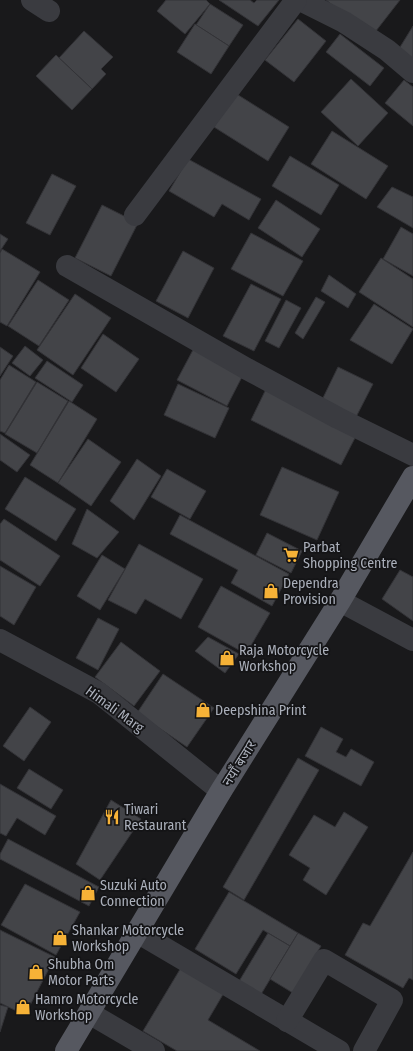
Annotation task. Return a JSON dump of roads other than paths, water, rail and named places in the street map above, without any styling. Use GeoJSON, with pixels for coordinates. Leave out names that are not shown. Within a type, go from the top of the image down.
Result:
{"type":"FeatureCollection","features":[{"type":"Feature","properties":{"kind":"main road","name":"नयाँ बजार"},"geometry":{"type":"LineString","coordinates":[[66,1051],[221,791],[340,601],[413,477]]}},
{"type":"Feature","properties":{"kind":"street"},"geometry":{"type":"LineString","coordinates":[[135,215],[296,0]]}},
{"type":"Feature","properties":{"kind":"street"},"geometry":{"type":"LineString","coordinates":[[300,0],[344,22],[387,50],[413,72]]}},
{"type":"Feature","properties":{"kind":"street"},"geometry":{"type":"LineString","coordinates":[[67,266],[247,369],[338,418],[413,455]]}},
{"type":"Feature","properties":{"kind":"street"},"geometry":{"type":"LineString","coordinates":[[340,601],[413,640]]}},
{"type":"Feature","properties":{"kind":"street","name":"Himali Marg"},"geometry":{"type":"LineString","coordinates":[[0,640],[99,693],[221,791]]}},
{"type":"Feature","properties":{"kind":"street"},"geometry":{"type":"LineString","coordinates":[[137,932],[339,1051]]}},
{"type":"Feature","properties":{"kind":"street"},"geometry":{"type":"LineString","coordinates":[[287,1021],[324,960],[392,1000],[364,1051]]}},
{"type":"Feature","properties":{"kind":"street"},"geometry":{"type":"LineString","coordinates":[[89,1013],[154,1051]]}},
{"type":"Feature","properties":{"kind":"place","name":"Parbat Shopping Centre"},"geometry":{"type":"Point","coordinates":[291,555]}},
{"type":"Feature","properties":{"kind":"place","name":"Dependra Provision"},"geometry":{"type":"Point","coordinates":[271,591]}},
{"type":"Feature","properties":{"kind":"place","name":"Raja Motorcycle Workshop"},"geometry":{"type":"Point","coordinates":[227,658]}},
{"type":"Feature","properties":{"kind":"place","name":"Deepshina Print"},"geometry":{"type":"Point","coordinates":[203,710]}},
{"type":"Feature","properties":{"kind":"place","name":"Tiwari Restaurant"},"geometry":{"type":"Point","coordinates":[112,817]}},
{"type":"Feature","properties":{"kind":"place","name":"Suzuki Auto Connection"},"geometry":{"type":"Point","coordinates":[88,893]}},
{"type":"Feature","properties":{"kind":"place","name":"Shankar Motorcycle Workshop"},"geometry":{"type":"Point","coordinates":[60,938]}},
{"type":"Feature","properties":{"kind":"place","name":"Shubha Om Motor Parts"},"geometry":{"type":"Point","coordinates":[36,972]}},
{"type":"Feature","properties":{"kind":"place","name":"Hamro Motorcycle Workshop"},"geometry":{"type":"Point","coordinates":[23,1007]}}]}
